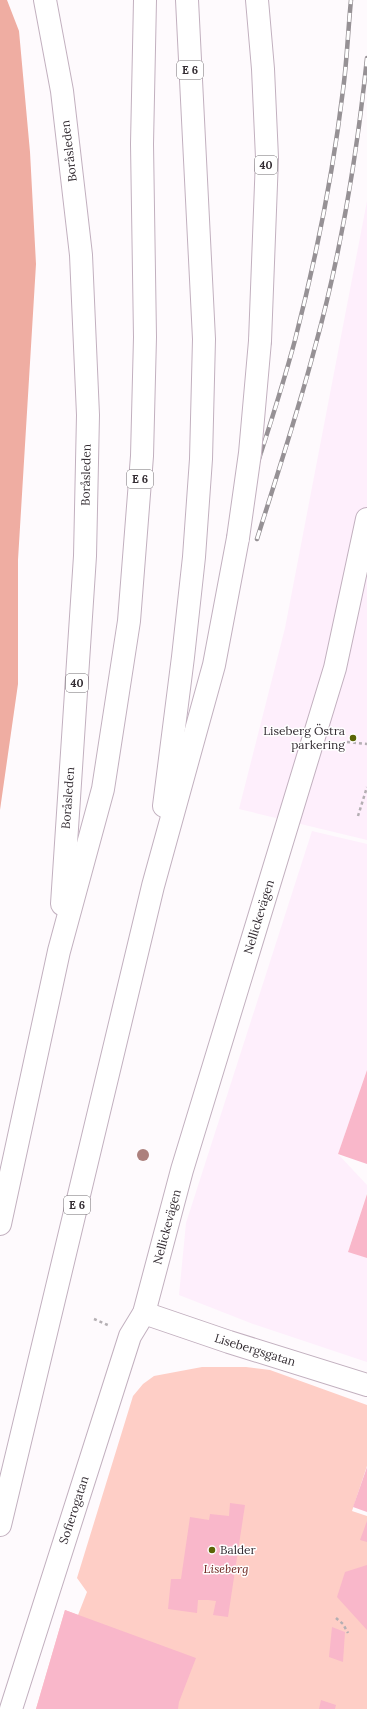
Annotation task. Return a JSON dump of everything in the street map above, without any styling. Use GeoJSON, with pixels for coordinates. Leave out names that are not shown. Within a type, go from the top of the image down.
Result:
{"type":"FeatureCollection","features":[{"type":"Feature","properties":{"kind":"main road","name":"Boråsleden"},"geometry":{"type":"LineString","coordinates":[[45,0],[62,91],[81,255],[88,415],[85,556],[59,951]]}},
{"type":"Feature","properties":{"kind":"main road","name":"E 6"},"geometry":{"type":"LineString","coordinates":[[0,1224],[59,951],[103,788],[129,621],[142,456],[145,337],[142,144],[145,0]]}},
{"type":"Feature","properties":{"kind":"main road","name":"E 6"},"geometry":{"type":"LineString","coordinates":[[0,1525],[153,886],[183,657],[194,557],[200,459],[204,338],[187,0]]}},
{"type":"Feature","properties":{"kind":"main road","name":"40"},"geometry":{"type":"LineString","coordinates":[[153,886],[214,665],[238,538],[250,453],[260,355],[267,158],[263,69],[257,0]]}},
{"type":"Feature","properties":{"kind":"main road","name":"Nellickevägen"},"geometry":{"type":"LineString","coordinates":[[144,1313],[182,1170],[335,668],[367,519]]}},
{"type":"Feature","properties":{"kind":"main road","name":"Lisebergsgatan"},"geometry":{"type":"LineString","coordinates":[[144,1313],[236,1344],[367,1385]]}},
{"type":"Feature","properties":{"kind":"main road","name":"Sofierogatan"},"geometry":{"type":"LineString","coordinates":[[11,1709],[130,1336],[144,1313]]}},
{"type":"Feature","properties":{"kind":"path"},"geometry":{"type":"LineString","coordinates":[[347,742],[367,744]]}},
{"type":"Feature","properties":{"kind":"path"},"geometry":{"type":"LineString","coordinates":[[358,816],[367,787]]}},
{"type":"Feature","properties":{"kind":"path"},"geometry":{"type":"LineString","coordinates":[[336,1618],[343,1624],[348,1633]]}},
{"type":"Feature","properties":{"kind":"shaded area"},"geometry":{"type":"Polygon","coordinates":[[[0,0],[7,0],[19,31],[30,152],[36,264],[18,560],[18,684],[0,810],[0,0]]]}},
{"type":"Feature","properties":{"kind":"shaded area"},"geometry":{"type":"Polygon","coordinates":[[[367,201],[367,840],[239,809],[285,628],[367,201]]]}},
{"type":"Feature","properties":{"kind":"shaded area"},"geometry":{"type":"Polygon","coordinates":[[[312,831],[367,844],[367,1069],[338,1154],[367,1185],[367,1193],[348,1251],[367,1258],[367,1362],[253,1324],[179,1295],[186,1223],[312,831]]]}},
{"type":"Feature","properties":{"kind":"green space","name":"Liseberg"},"geometry":{"type":"Polygon","coordinates":[[[202,1367],[246,1367],[270,1370],[367,1405],[367,1466],[352,1511],[367,1516],[367,1709],[36,1709],[65,1610],[78,1615],[87,1592],[77,1578],[133,1396],[143,1384],[154,1376],[202,1367]]]}},
{"type":"Feature","properties":{"kind":"building"},"geometry":{"type":"Polygon","coordinates":[[[367,1070],[367,1164],[338,1154],[367,1070]]]}},
{"type":"Feature","properties":{"kind":"building"},"geometry":{"type":"Polygon","coordinates":[[[367,1194],[367,1258],[348,1252],[367,1194]]]}},
{"type":"Feature","properties":{"kind":"building"},"geometry":{"type":"Polygon","coordinates":[[[367,1467],[367,1512],[353,1507],[367,1467]]]}},
{"type":"Feature","properties":{"kind":"building","name":"Balder"},"geometry":{"type":"Polygon","coordinates":[[[230,1503],[245,1505],[228,1617],[213,1615],[216,1601],[198,1600],[197,1613],[168,1609],[171,1579],[181,1579],[190,1517],[209,1520],[210,1514],[229,1516],[230,1503]]]}},
{"type":"Feature","properties":{"kind":"building"},"geometry":{"type":"Polygon","coordinates":[[[367,1521],[367,1542],[360,1540],[367,1521]]]}},
{"type":"Feature","properties":{"kind":"building"},"geometry":{"type":"Polygon","coordinates":[[[367,1565],[367,1630],[337,1597],[345,1572],[367,1565]]]}},
{"type":"Feature","properties":{"kind":"building"},"geometry":{"type":"Polygon","coordinates":[[[65,1610],[196,1658],[179,1702],[178,1709],[36,1709],[65,1610]]]}},
{"type":"Feature","properties":{"kind":"building"},"geometry":{"type":"Polygon","coordinates":[[[332,1627],[345,1632],[343,1662],[329,1657],[332,1627]]]}},
{"type":"Feature","properties":{"kind":"building"},"geometry":{"type":"Polygon","coordinates":[[[321,1700],[336,1705],[335,1709],[319,1709],[321,1700]]]}},
{"type":"Feature","properties":{"kind":"railway"},"geometry":{"type":"LineString","coordinates":[[236,530],[274,412],[295,340],[317,247],[339,121],[346,68],[351,0]]}},
{"type":"Feature","properties":{"kind":"railway"},"geometry":{"type":"LineString","coordinates":[[257,539],[302,395],[333,276],[353,167],[367,58]]}},
{"type":"Feature","properties":{"kind":"place","name":"Liseberg Östra parkering"},"geometry":{"type":"Point","coordinates":[353,738]}},
{"type":"Feature","properties":{"kind":"place","name":"Balder"},"geometry":{"type":"Point","coordinates":[212,1550]}}]}
